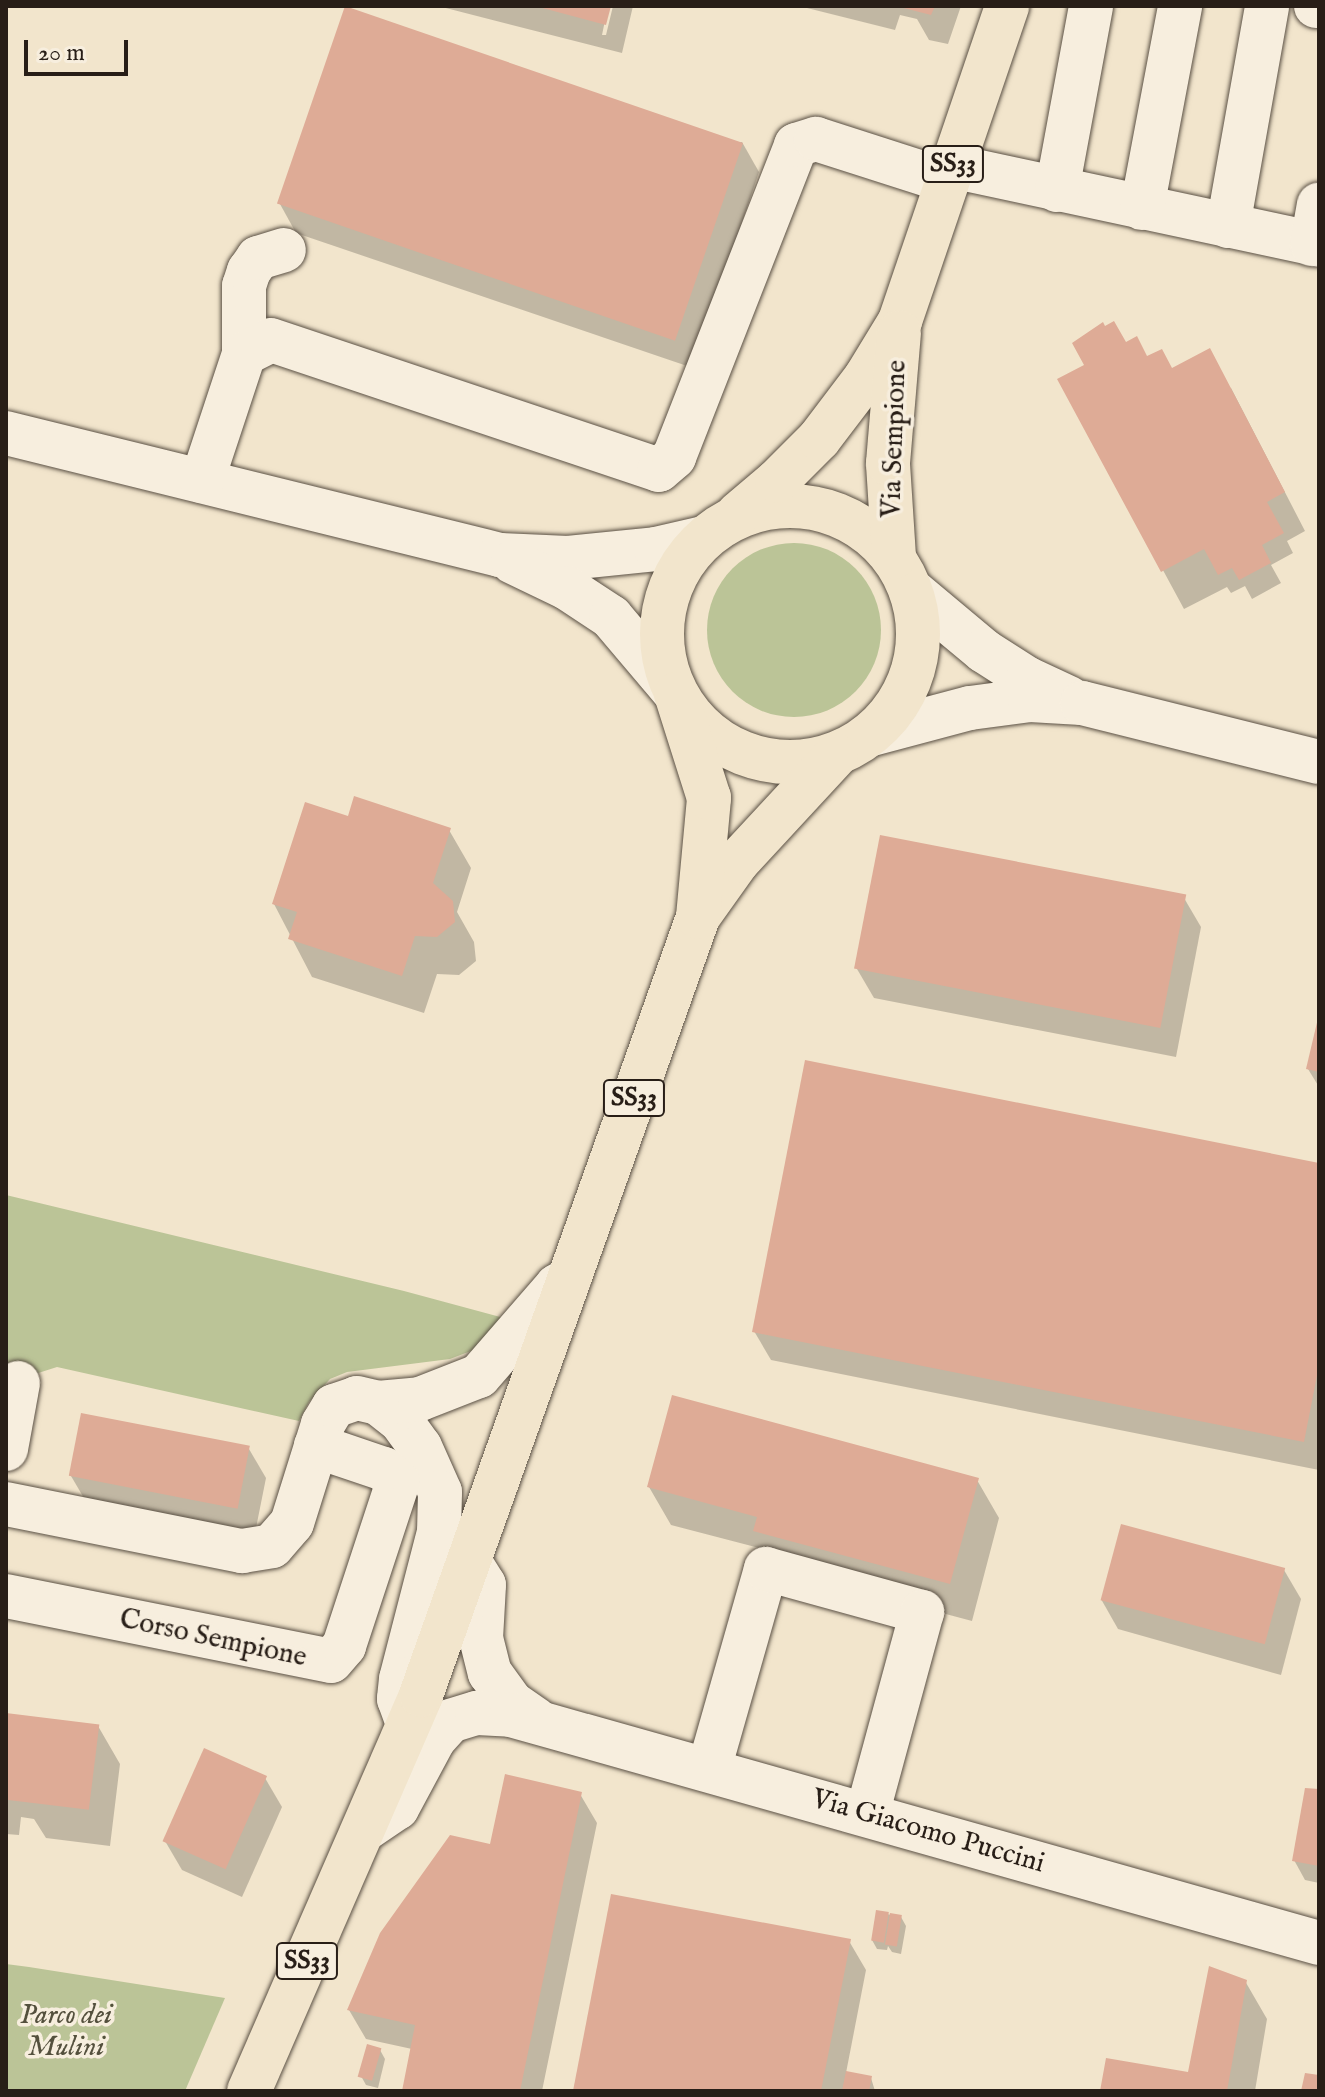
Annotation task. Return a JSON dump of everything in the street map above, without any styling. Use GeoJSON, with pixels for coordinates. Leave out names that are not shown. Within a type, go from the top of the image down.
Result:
{"type":"FeatureCollection","features":[{"type":"Feature","properties":{"kind":"main road","name":"Via Sempione"},"geometry":{"type":"LineString","coordinates":[[718,528],[777,481],[819,439],[866,377],[900,321],[1007,6]]}},
{"type":"Feature","properties":{"kind":"main road","name":"Via Sempione"},"geometry":{"type":"LineString","coordinates":[[900,321],[888,463],[902,574]]}},
{"type":"Feature","properties":{"kind":"main road"},"geometry":{"type":"LineString","coordinates":[[718,528],[766,507],[801,505],[835,513],[868,531],[902,574]]}},
{"type":"Feature","properties":{"kind":"main road","name":"SS33"},"geometry":{"type":"LineString","coordinates":[[249,2091],[409,1727],[698,917],[709,798],[664,663],[661,629],[665,607],[681,564],[718,528]]}},
{"type":"Feature","properties":{"kind":"main road","name":"SS33"},"geometry":{"type":"LineString","coordinates":[[698,917],[756,840],[900,702],[916,663],[919,626],[902,574]]}},
{"type":"Feature","properties":{"kind":"main road","name":"SS33"},"geometry":{"type":"LineString","coordinates":[[676,694],[696,722],[722,743],[752,757],[794,763],[854,744]]}},
{"type":"Feature","properties":{"kind":"street"},"geometry":{"type":"LineString","coordinates":[[1057,190],[1091,6]]}},
{"type":"Feature","properties":{"kind":"street"},"geometry":{"type":"LineString","coordinates":[[1142,208],[1180,6]]}},
{"type":"Feature","properties":{"kind":"street"},"geometry":{"type":"LineString","coordinates":[[1228,226],[1267,6]]}},
{"type":"Feature","properties":{"kind":"street"},"geometry":{"type":"LineString","coordinates":[[244,354],[271,340],[659,470],[674,457],[796,145],[816,139],[950,174],[1057,190],[1228,226],[1317,231]]}},
{"type":"Feature","properties":{"kind":"street"},"geometry":{"type":"LineString","coordinates":[[202,481],[244,354],[244,286],[249,271],[258,258],[284,250]]}},
{"type":"Feature","properties":{"kind":"street"},"geometry":{"type":"LineString","coordinates":[[6,433],[500,555],[568,558],[656,549],[718,528]]}},
{"type":"Feature","properties":{"kind":"street"},"geometry":{"type":"LineString","coordinates":[[500,555],[567,588],[611,617],[676,694]]}},
{"type":"Feature","properties":{"kind":"street"},"geometry":{"type":"LineString","coordinates":[[902,574],[984,651],[1028,679],[1082,703],[1319,762]]}},
{"type":"Feature","properties":{"kind":"street"},"geometry":{"type":"LineString","coordinates":[[854,744],[1000,704],[1030,700],[1082,703]]}},
{"type":"Feature","properties":{"kind":"street"},"geometry":{"type":"LineString","coordinates":[[6,1504],[242,1551],[257,1551],[272,1546],[292,1523],[328,1411],[357,1398],[378,1403],[420,1399],[479,1376],[497,1359],[546,1297],[569,1279]]}},
{"type":"Feature","properties":{"kind":"street"},"geometry":{"type":"LineString","coordinates":[[6,1449],[18,1383]]}},
{"type":"Feature","properties":{"kind":"street"},"geometry":{"type":"LineString","coordinates":[[378,1403],[401,1421],[420,1447],[440,1492],[439,1532],[401,1679],[399,1699],[409,1727]]}},
{"type":"Feature","properties":{"kind":"street","name":"Corso Sempione"},"geometry":{"type":"LineString","coordinates":[[6,1596],[322,1662],[331,1661],[344,1646],[398,1482],[384,1469],[316,1446]]}},
{"type":"Feature","properties":{"kind":"street"},"geometry":{"type":"LineString","coordinates":[[469,1561],[482,1576],[484,1585],[481,1638],[490,1673],[512,1703],[536,1720]]}},
{"type":"Feature","properties":{"kind":"street"},"geometry":{"type":"LineString","coordinates":[[709,1769],[766,1569],[922,1612],[867,1814]]}},
{"type":"Feature","properties":{"kind":"street","name":"Via Giacomo Puccini"},"geometry":{"type":"LineString","coordinates":[[364,1830],[397,1808],[434,1739],[450,1721],[461,1716],[494,1713],[536,1720],[1319,1943]]}},
{"type":"Feature","properties":{"kind":"green space"},"geometry":{"type":"Polygon","coordinates":[[[794,543],[827,550],[855,569],[874,597],[881,630],[874,663],[855,691],[827,710],[794,717],[761,710],[733,691],[714,663],[707,630],[714,597],[733,569],[761,550],[794,543]]]}},
{"type":"Feature","properties":{"kind":"green space"},"geometry":{"type":"Polygon","coordinates":[[[6,1195],[504,1318],[476,1349],[450,1359],[347,1372],[330,1379],[309,1402],[299,1421],[57,1367],[32,1375],[6,1370],[6,1195]]]}},
{"type":"Feature","properties":{"kind":"green space","name":"Parco dei Mulini"},"geometry":{"type":"Polygon","coordinates":[[[6,1964],[225,1998],[185,2091],[6,2091],[6,1964]]]}},
{"type":"Feature","properties":{"kind":"building"},"geometry":{"type":"Polygon","coordinates":[[[345,6],[743,143],[675,341],[277,204],[345,6]]]}},
{"type":"Feature","properties":{"kind":"building"},"geometry":{"type":"Polygon","coordinates":[[[535,6],[611,6],[606,25],[535,6]]]}},
{"type":"Feature","properties":{"kind":"building"},"geometry":{"type":"Polygon","coordinates":[[[896,6],[935,6],[931,15],[896,6]]]}},
{"type":"Feature","properties":{"kind":"building"},"geometry":{"type":"Polygon","coordinates":[[[1114,321],[1126,342],[1137,336],[1147,356],[1162,349],[1172,368],[1210,348],[1285,492],[1267,502],[1284,533],[1262,545],[1271,563],[1239,580],[1232,568],[1218,575],[1204,549],[1161,572],[1057,379],[1084,365],[1072,343],[1103,322],[1105,326],[1114,321]]]}},
{"type":"Feature","properties":{"kind":"building"},"geometry":{"type":"Polygon","coordinates":[[[354,796],[451,828],[433,883],[453,901],[455,922],[437,937],[415,936],[402,976],[288,939],[297,912],[272,904],[305,802],[348,816],[354,796]]]}},
{"type":"Feature","properties":{"kind":"building"},"geometry":{"type":"Polygon","coordinates":[[[880,835],[1186,895],[1160,1028],[854,969],[880,835]]]}},
{"type":"Feature","properties":{"kind":"building"},"geometry":{"type":"Polygon","coordinates":[[[1319,1014],[1319,1072],[1306,1069],[1319,1014]]]}},
{"type":"Feature","properties":{"kind":"building"},"geometry":{"type":"Polygon","coordinates":[[[805,1060],[1319,1163],[1319,1365],[1304,1442],[752,1332],[805,1060]]]}},
{"type":"Feature","properties":{"kind":"building"},"geometry":{"type":"Polygon","coordinates":[[[672,1395],[979,1478],[950,1584],[753,1531],[757,1517],[647,1487],[672,1395]]]}},
{"type":"Feature","properties":{"kind":"building"},"geometry":{"type":"Polygon","coordinates":[[[81,1413],[250,1446],[238,1509],[69,1476],[81,1413]]]}},
{"type":"Feature","properties":{"kind":"building"},"geometry":{"type":"Polygon","coordinates":[[[1121,1524],[1285,1568],[1265,1644],[1101,1600],[1121,1524]]]}},
{"type":"Feature","properties":{"kind":"building"},"geometry":{"type":"Polygon","coordinates":[[[6,1713],[99,1724],[89,1810],[6,1800],[6,1713]]]}},
{"type":"Feature","properties":{"kind":"building"},"geometry":{"type":"Polygon","coordinates":[[[204,1748],[267,1776],[226,1869],[163,1841],[204,1748]]]}},
{"type":"Feature","properties":{"kind":"building"},"geometry":{"type":"Polygon","coordinates":[[[505,1774],[582,1792],[520,2091],[402,2091],[415,2025],[347,2010],[380,1933],[450,1835],[490,1844],[505,1774]]]}},
{"type":"Feature","properties":{"kind":"building"},"geometry":{"type":"Polygon","coordinates":[[[1305,1788],[1319,1789],[1319,1866],[1292,1861],[1305,1788]]]}},
{"type":"Feature","properties":{"kind":"building"},"geometry":{"type":"Polygon","coordinates":[[[611,1894],[851,1939],[821,2091],[573,2091],[611,1894]]]}},
{"type":"Feature","properties":{"kind":"building"},"geometry":{"type":"Polygon","coordinates":[[[876,1910],[889,1912],[884,1943],[871,1941],[876,1910]]]}},
{"type":"Feature","properties":{"kind":"building"},"geometry":{"type":"Polygon","coordinates":[[[890,1913],[902,1915],[897,1946],[885,1945],[890,1913]]]}},
{"type":"Feature","properties":{"kind":"building"},"geometry":{"type":"Polygon","coordinates":[[[1209,1966],[1247,1980],[1227,2091],[1100,2091],[1106,2058],[1188,2072],[1209,1966]]]}},
{"type":"Feature","properties":{"kind":"building"},"geometry":{"type":"Polygon","coordinates":[[[367,2044],[381,2048],[372,2081],[358,2077],[367,2044]]]}},
{"type":"Feature","properties":{"kind":"building"},"geometry":{"type":"Polygon","coordinates":[[[846,2071],[872,2076],[869,2091],[842,2091],[846,2071]]]}},
{"type":"Feature","properties":{"kind":"building"},"geometry":{"type":"Polygon","coordinates":[[[1305,2073],[1319,2075],[1319,2091],[1301,2091],[1305,2073]]]}}]}
